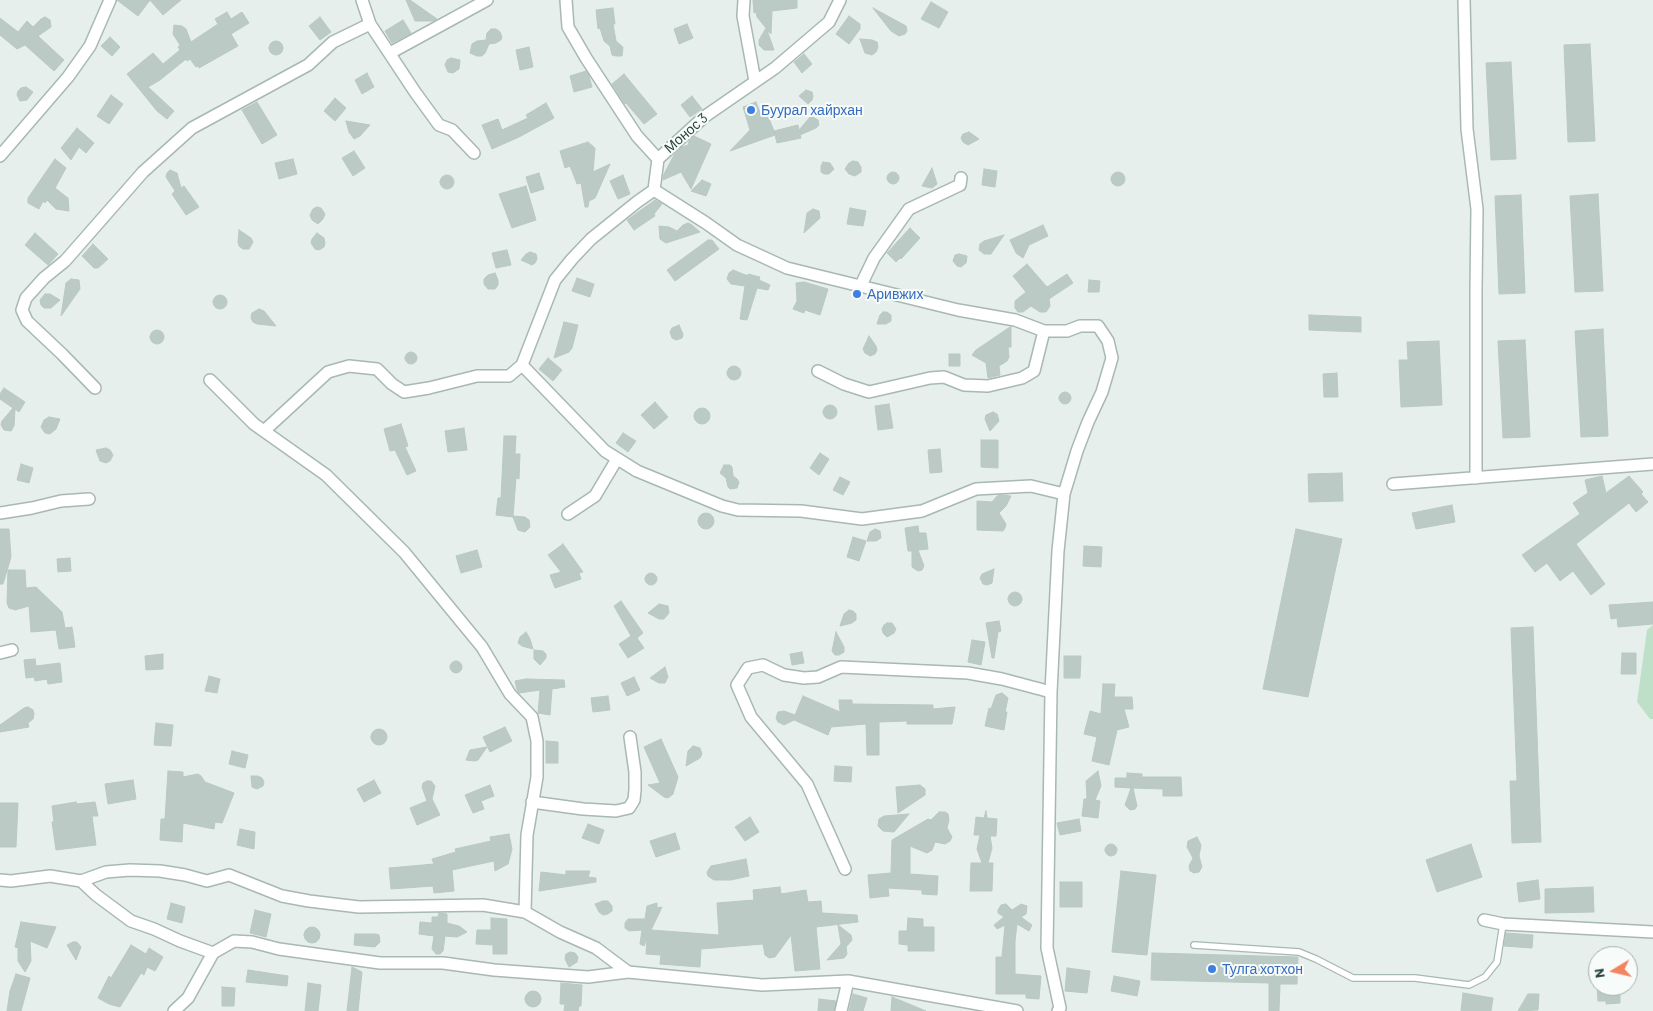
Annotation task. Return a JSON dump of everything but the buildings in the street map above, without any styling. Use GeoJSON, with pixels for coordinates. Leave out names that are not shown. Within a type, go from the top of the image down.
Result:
{"type":"FeatureCollection","features":[{"type":"Feature","properties":{"kind":"street"},"geometry":{"type":"LineString","coordinates":[[0,156],[68,77],[90,46],[110,0]]}},
{"type":"Feature","properties":{"kind":"street"},"geometry":{"type":"LineString","coordinates":[[362,0],[370,24],[439,125],[452,130],[474,153]]}},
{"type":"Feature","properties":{"kind":"street"},"geometry":{"type":"LineString","coordinates":[[390,53],[487,0]]}},
{"type":"Feature","properties":{"kind":"street"},"geometry":{"type":"LineString","coordinates":[[566,0],[568,27],[637,136],[658,159]]}},
{"type":"Feature","properties":{"kind":"street"},"geometry":{"type":"LineString","coordinates":[[744,0],[743,16],[755,81]]}},
{"type":"Feature","properties":{"kind":"street","name":"Монос 3"},"geometry":{"type":"LineString","coordinates":[[654,190],[658,159],[704,117],[775,68],[829,22],[840,0]]}},
{"type":"Feature","properties":{"kind":"street"},"geometry":{"type":"LineString","coordinates":[[1464,0],[1466,129],[1477,209],[1476,478]]}},
{"type":"Feature","properties":{"kind":"street"},"geometry":{"type":"LineString","coordinates":[[95,388],[27,321],[22,310],[26,298],[44,278],[65,261],[143,172],[192,128],[308,65],[333,42],[370,24]]}},
{"type":"Feature","properties":{"kind":"street"},"geometry":{"type":"LineString","coordinates":[[861,286],[874,258],[909,209],[960,185],[962,178]]}},
{"type":"Feature","properties":{"kind":"street"},"geometry":{"type":"LineString","coordinates":[[264,431],[328,372],[349,366],[376,369],[404,392],[477,376],[509,376],[522,366],[555,280],[591,239],[654,190],[737,245],[787,268],[958,310],[1015,320],[1044,330],[1067,331],[1080,326],[1098,326],[1108,341],[1112,358],[1102,392],[1080,444],[1064,494],[1058,551],[1051,692],[1047,948],[1060,1008],[1058,1011]]}},
{"type":"Feature","properties":{"kind":"street"},"geometry":{"type":"LineString","coordinates":[[818,371],[844,384],[869,392],[930,378],[944,377],[964,385],[988,386],[1022,378],[1034,371],[1044,330]]}},
{"type":"Feature","properties":{"kind":"street"},"geometry":{"type":"LineString","coordinates":[[522,366],[605,451],[637,471],[722,506],[738,510],[801,511],[862,519],[922,511],[976,489],[1031,486],[1064,494]]}},
{"type":"Feature","properties":{"kind":"street"},"geometry":{"type":"LineString","coordinates":[[210,380],[254,424],[326,475],[397,545],[482,647],[510,694],[532,717],[537,741],[537,777],[527,835],[525,912]]}},
{"type":"Feature","properties":{"kind":"street"},"geometry":{"type":"LineString","coordinates":[[568,514],[595,496],[617,459]]}},
{"type":"Feature","properties":{"kind":"street"},"geometry":{"type":"LineString","coordinates":[[1393,484],[1653,464]]}},
{"type":"Feature","properties":{"kind":"street"},"geometry":{"type":"LineString","coordinates":[[0,514],[61,501],[89,499]]}},
{"type":"Feature","properties":{"kind":"street"},"geometry":{"type":"LineString","coordinates":[[0,653],[12,650]]}},
{"type":"Feature","properties":{"kind":"street"},"geometry":{"type":"LineString","coordinates":[[845,868],[807,784],[751,717],[737,684],[748,668],[763,665],[784,675],[804,678],[818,677],[841,667],[968,673],[1002,679],[1051,692]]}},
{"type":"Feature","properties":{"kind":"street"},"geometry":{"type":"LineString","coordinates":[[532,802],[583,809],[616,811],[629,808],[634,800],[635,790],[635,772],[630,737]]}},
{"type":"Feature","properties":{"kind":"street"},"geometry":{"type":"LineString","coordinates":[[0,880],[11,881],[50,876],[81,881],[106,872],[130,870],[168,872],[206,881],[229,876],[282,896],[360,907],[483,906],[525,912],[560,932],[596,948],[628,972]]}},
{"type":"Feature","properties":{"kind":"street"},"geometry":{"type":"LineString","coordinates":[[81,881],[96,895],[131,921],[213,953]]}},
{"type":"Feature","properties":{"kind":"street"},"geometry":{"type":"LineString","coordinates":[[1484,920],[1503,924],[1653,932]]}},
{"type":"Feature","properties":{"kind":"street"},"geometry":{"type":"LineString","coordinates":[[174,1011],[188,998],[213,953],[234,941],[252,942],[279,949],[380,963],[443,963],[494,970],[588,977],[628,972],[762,985],[848,981],[989,1008],[1017,1011]]}},
{"type":"Feature","properties":{"kind":"street"},"geometry":{"type":"LineString","coordinates":[[841,1011],[848,981]]}},
{"type":"Feature","properties":{"kind":"lane"},"geometry":{"type":"LineString","coordinates":[[1194,945],[1299,952],[1353,978],[1415,978],[1469,985],[1485,977],[1497,962],[1503,924]]}},
{"type":"Feature","properties":{"kind":"green space"},"geometry":{"type":"Polygon","coordinates":[[[1653,625],[1653,719],[1650,719],[1637,702],[1647,630],[1653,625]]]}},
{"type":"Feature","properties":{"kind":"place","name":"Буурал хайрхан"},"geometry":{"type":"Point","coordinates":[751,110]}},
{"type":"Feature","properties":{"kind":"place","name":"Аривжих"},"geometry":{"type":"Point","coordinates":[857,294]}},
{"type":"Feature","properties":{"kind":"place","name":"Тулга хотхон"},"geometry":{"type":"Point","coordinates":[1212,969]}}]}
